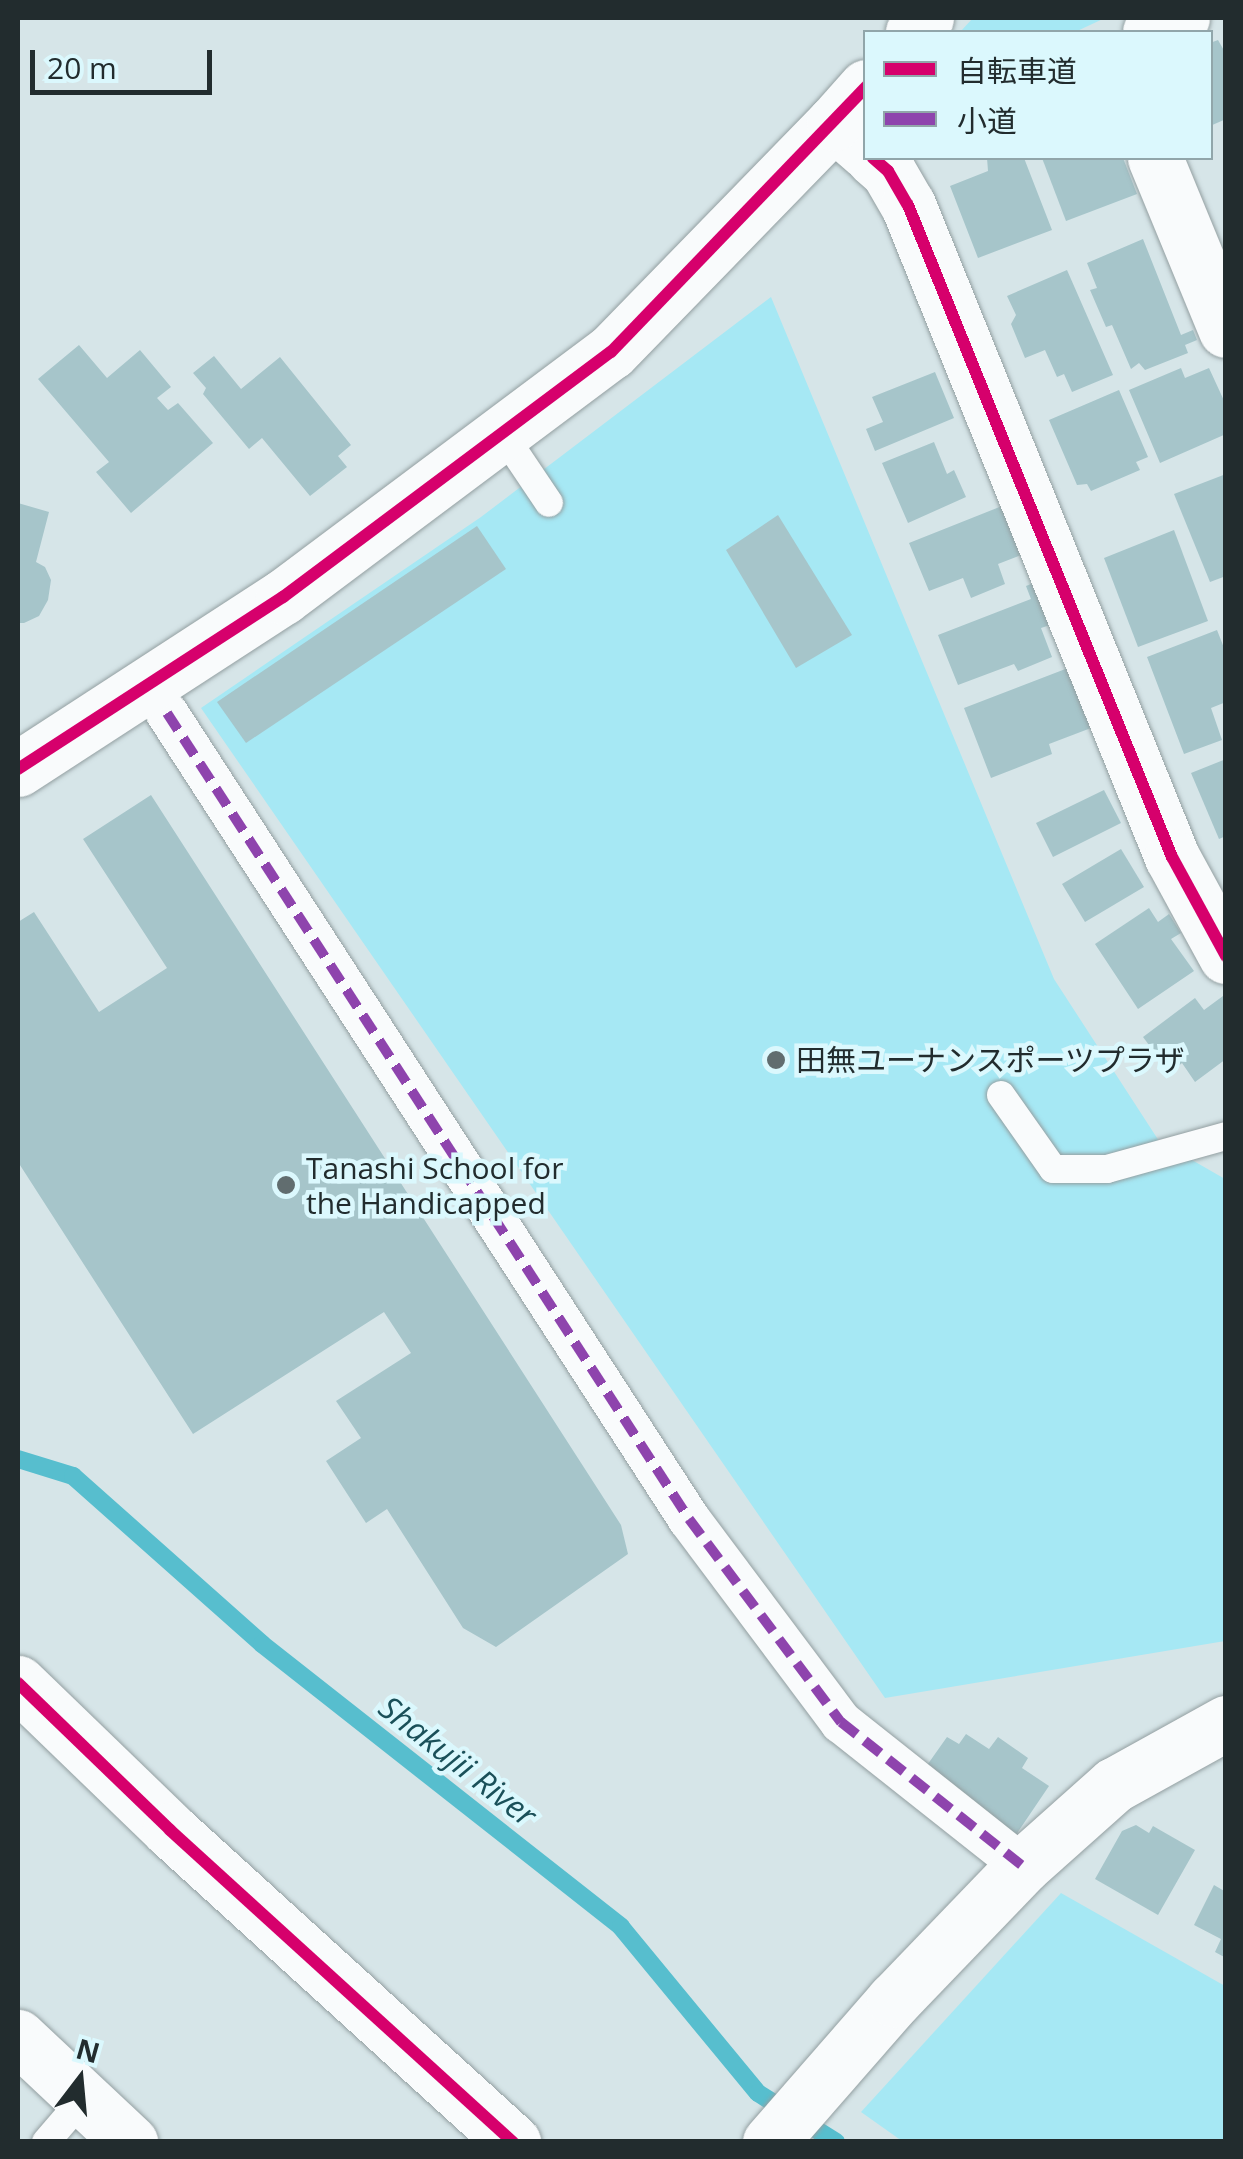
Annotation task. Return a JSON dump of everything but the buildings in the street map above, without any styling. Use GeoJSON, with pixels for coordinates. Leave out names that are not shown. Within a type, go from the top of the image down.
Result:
{"type":"FeatureCollection","features":[{"type":"Feature","properties":{"kind":"street"},"geometry":{"type":"LineString","coordinates":[[1155,30],[1182,18]]}},
{"type":"Feature","properties":{"kind":"street"},"geometry":{"type":"LineString","coordinates":[[18,770],[282,597],[611,352],[860,130]]}},
{"type":"Feature","properties":{"kind":"street"},"geometry":{"type":"LineString","coordinates":[[881,160],[908,205],[1172,857],[1223,946]]}},
{"type":"Feature","properties":{"kind":"street"},"geometry":{"type":"LineString","coordinates":[[1156,160],[1226,330]]}},
{"type":"Feature","properties":{"kind":"street"},"geometry":{"type":"LineString","coordinates":[[167,713],[689,1518],[841,1722],[1023,1866]]}},
{"type":"Feature","properties":{"kind":"street"},"geometry":{"type":"LineString","coordinates":[[18,1683],[184,1843],[513,2142]]}},
{"type":"Feature","properties":{"kind":"street"},"geometry":{"type":"LineString","coordinates":[[770,2142],[894,2000],[1023,1866],[1114,1784],[1226,1724]]}},
{"type":"Feature","properties":{"kind":"street"},"geometry":{"type":"LineString","coordinates":[[18,2037],[130,2142]]}},
{"type":"Feature","properties":{"kind":"lane"},"geometry":{"type":"LineString","coordinates":[[502,433],[549,504]]}},
{"type":"Feature","properties":{"kind":"lane"},"geometry":{"type":"LineString","coordinates":[[1001,1095],[1052,1169],[1107,1169],[1226,1136]]}},
{"type":"Feature","properties":{"kind":"lane"},"geometry":{"type":"LineString","coordinates":[[46,2142],[83,2100]]}},
{"type":"Feature","properties":{"kind":"shaded area"},"geometry":{"type":"Polygon","coordinates":[[[973,18],[1105,18],[1079,30],[962,30],[973,18]]]}},
{"type":"Feature","properties":{"kind":"shaded area","name":"田無ユーナンスポーツプラザ"},"geometry":{"type":"Polygon","coordinates":[[[771,297],[1054,979],[1159,1141],[1225,1179],[1225,1641],[885,1698],[201,708],[481,517],[771,297]]]}},
{"type":"Feature","properties":{"kind":"shaded area"},"geometry":{"type":"Polygon","coordinates":[[[1061,1893],[1225,1986],[1225,2141],[902,2141],[861,2112],[1061,1893]]]}},
{"type":"Feature","properties":{"kind":"waterway","name":"Shakujii River"},"geometry":{"type":"LineString","coordinates":[[18,1459],[73,1476],[262,1644],[621,1927],[758,2093],[836,2142]]}},
{"type":"Feature","properties":{"kind":"marked path"},"geometry":{"type":"LineString","coordinates":[[167,713],[689,1519],[841,1722],[1023,1866]]}},
{"type":"Feature","properties":{"kind":"cycle path"},"geometry":{"type":"LineString","coordinates":[[18,769],[283,597],[611,352],[863,90]]}},
{"type":"Feature","properties":{"kind":"cycle path"},"geometry":{"type":"LineString","coordinates":[[875,160],[888,171],[908,205],[1172,857],[1226,956]]}},
{"type":"Feature","properties":{"kind":"cycle path"},"geometry":{"type":"LineString","coordinates":[[18,1683],[170,1830],[513,2142]]}},
{"type":"Feature","properties":{"kind":"place","name":"田無ユーナンスポーツプラザ"},"geometry":{"type":"Point","coordinates":[776,1060]}},
{"type":"Feature","properties":{"kind":"place","name":"Tanashi School for the Handicapped"},"geometry":{"type":"Point","coordinates":[286,1185]}}]}
